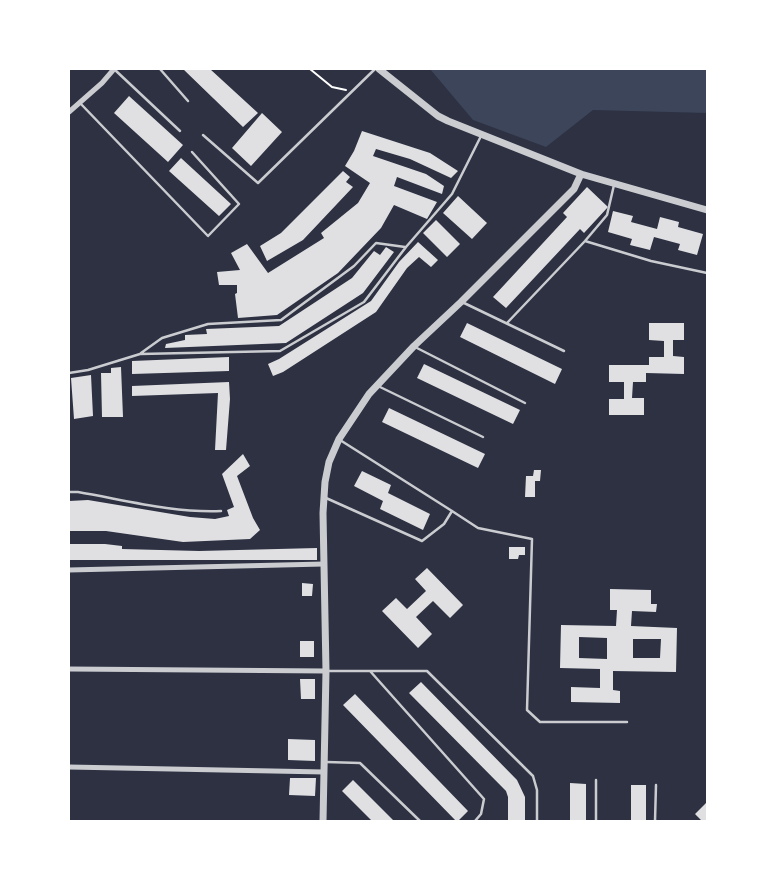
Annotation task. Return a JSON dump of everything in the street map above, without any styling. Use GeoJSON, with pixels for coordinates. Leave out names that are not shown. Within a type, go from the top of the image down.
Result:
{"type":"FeatureCollection","features":[{"type":"Feature","properties":{"kind":"street"},"geometry":{"type":"LineString","coordinates":[[69,112],[102,83],[114,69]]}},
{"type":"Feature","properties":{"kind":"street"},"geometry":{"type":"LineString","coordinates":[[379,69],[438,116],[482,135],[581,174],[707,210]]}},
{"type":"Feature","properties":{"kind":"street"},"geometry":{"type":"LineString","coordinates":[[323,821],[326,671],[324,497],[329,462],[339,439],[377,385],[414,346],[461,302],[574,189],[581,174]]}},
{"type":"Feature","properties":{"kind":"street"},"geometry":{"type":"LineString","coordinates":[[69,570],[324,564]]}},
{"type":"Feature","properties":{"kind":"street"},"geometry":{"type":"LineString","coordinates":[[69,669],[326,671]]}},
{"type":"Feature","properties":{"kind":"street"},"geometry":{"type":"LineString","coordinates":[[69,767],[324,772]]}},
{"type":"Feature","properties":{"kind":"lane"},"geometry":{"type":"LineString","coordinates":[[114,69],[180,131]]}},
{"type":"Feature","properties":{"kind":"lane"},"geometry":{"type":"LineString","coordinates":[[160,69],[188,101]]}},
{"type":"Feature","properties":{"kind":"lane"},"geometry":{"type":"LineString","coordinates":[[203,134],[258,182],[375,69]]}},
{"type":"Feature","properties":{"kind":"lane"},"geometry":{"type":"LineString","coordinates":[[80,103],[208,236],[239,204],[192,152]]}},
{"type":"Feature","properties":{"kind":"lane"},"geometry":{"type":"LineString","coordinates":[[69,372],[88,370],[140,354],[280,351],[364,302],[406,247],[452,194],[482,135]]}},
{"type":"Feature","properties":{"kind":"lane"},"geometry":{"type":"LineString","coordinates":[[507,323],[585,241],[607,215],[614,183]]}},
{"type":"Feature","properties":{"kind":"lane"},"geometry":{"type":"LineString","coordinates":[[585,241],[650,261],[707,274]]}},
{"type":"Feature","properties":{"kind":"lane"},"geometry":{"type":"LineString","coordinates":[[140,354],[162,338],[208,324],[282,320],[354,266],[376,243],[406,247]]}},
{"type":"Feature","properties":{"kind":"lane"},"geometry":{"type":"LineString","coordinates":[[461,302],[564,351]]}},
{"type":"Feature","properties":{"kind":"lane"},"geometry":{"type":"LineString","coordinates":[[414,346],[524,402]]}},
{"type":"Feature","properties":{"kind":"lane"},"geometry":{"type":"LineString","coordinates":[[377,385],[483,438]]}},
{"type":"Feature","properties":{"kind":"lane"},"geometry":{"type":"LineString","coordinates":[[339,439],[478,528],[532,539],[528,710],[540,722],[627,722]]}},
{"type":"Feature","properties":{"kind":"lane"},"geometry":{"type":"LineString","coordinates":[[69,492],[198,512],[221,511]]}},
{"type":"Feature","properties":{"kind":"lane"},"geometry":{"type":"LineString","coordinates":[[324,497],[422,541],[444,524],[452,510]]}},
{"type":"Feature","properties":{"kind":"lane"},"geometry":{"type":"LineString","coordinates":[[326,671],[428,670],[533,776],[537,790],[537,821]]}},
{"type":"Feature","properties":{"kind":"lane"},"geometry":{"type":"LineString","coordinates":[[370,671],[484,799],[481,814],[474,821]]}},
{"type":"Feature","properties":{"kind":"lane"},"geometry":{"type":"LineString","coordinates":[[324,762],[360,763],[420,821]]}},
{"type":"Feature","properties":{"kind":"lane"},"geometry":{"type":"LineString","coordinates":[[596,780],[596,821]]}},
{"type":"Feature","properties":{"kind":"lane"},"geometry":{"type":"LineString","coordinates":[[655,821],[656,785]]}},
{"type":"Feature","properties":{"kind":"path"},"geometry":{"type":"LineString","coordinates":[[310,69],[332,87],[351,91]]}},
{"type":"Feature","properties":{"kind":"shaded area"},"geometry":{"type":"Polygon","coordinates":[[[430,69],[707,69],[707,113],[593,110],[546,147],[473,120],[430,69]]]}},
{"type":"Feature","properties":{"kind":"building"},"geometry":{"type":"Polygon","coordinates":[[[183,69],[210,69],[258,113],[243,127],[183,69]]]}},
{"type":"Feature","properties":{"kind":"building"},"geometry":{"type":"Polygon","coordinates":[[[129,96],[183,145],[168,162],[114,113],[129,96]]]}},
{"type":"Feature","properties":{"kind":"building"},"geometry":{"type":"Polygon","coordinates":[[[262,113],[282,132],[251,166],[232,148],[262,113]]]}},
{"type":"Feature","properties":{"kind":"building"},"geometry":{"type":"Polygon","coordinates":[[[362,131],[430,153],[458,171],[451,178],[410,159],[376,149],[373,156],[426,174],[444,186],[442,194],[397,177],[394,186],[437,202],[427,219],[394,205],[381,228],[338,273],[277,315],[238,318],[235,294],[237,293],[237,285],[219,285],[217,272],[240,270],[231,253],[247,244],[268,273],[324,238],[321,233],[358,203],[370,183],[345,166],[354,151],[362,131]]]}},
{"type":"Feature","properties":{"kind":"building"},"geometry":{"type":"Polygon","coordinates":[[[181,158],[231,204],[219,216],[169,171],[181,158]]]}},
{"type":"Feature","properties":{"kind":"building"},"geometry":{"type":"Polygon","coordinates":[[[343,171],[350,177],[346,182],[353,187],[303,240],[267,261],[260,246],[281,233],[343,171]]]}},
{"type":"Feature","properties":{"kind":"building"},"geometry":{"type":"Polygon","coordinates":[[[587,187],[608,207],[584,233],[580,229],[506,308],[493,297],[567,217],[563,213],[587,187]]]}},
{"type":"Feature","properties":{"kind":"building"},"geometry":{"type":"Polygon","coordinates":[[[458,196],[487,223],[472,239],[443,213],[458,196]]]}},
{"type":"Feature","properties":{"kind":"building"},"geometry":{"type":"Polygon","coordinates":[[[613,211],[633,216],[631,222],[657,229],[660,217],[679,222],[678,227],[703,234],[697,255],[678,250],[680,244],[654,237],[650,250],[630,245],[632,239],[608,232],[613,211]]]}},
{"type":"Feature","properties":{"kind":"building"},"geometry":{"type":"Polygon","coordinates":[[[436,220],[460,244],[447,257],[423,233],[436,220]]]}},
{"type":"Feature","properties":{"kind":"building"},"geometry":{"type":"Polygon","coordinates":[[[418,242],[438,260],[431,267],[419,257],[407,268],[376,312],[283,372],[273,376],[268,364],[371,301],[399,262],[418,242]]]}},
{"type":"Feature","properties":{"kind":"building"},"geometry":{"type":"Polygon","coordinates":[[[386,247],[394,252],[363,293],[286,343],[165,348],[166,344],[185,340],[185,335],[207,334],[206,329],[279,326],[352,278],[374,251],[380,255],[386,247]]]}},
{"type":"Feature","properties":{"kind":"building"},"geometry":{"type":"Polygon","coordinates":[[[467,323],[562,369],[555,384],[460,337],[467,323]]]}},
{"type":"Feature","properties":{"kind":"building"},"geometry":{"type":"Polygon","coordinates":[[[649,323],[684,323],[684,340],[673,340],[673,356],[684,357],[684,374],[646,373],[646,382],[633,382],[632,398],[644,398],[644,415],[609,415],[609,399],[624,399],[624,382],[609,382],[609,365],[649,365],[649,357],[664,357],[664,341],[649,340],[649,323]]]}},
{"type":"Feature","properties":{"kind":"building"},"geometry":{"type":"Polygon","coordinates":[[[229,357],[229,371],[132,374],[132,361],[229,357]]]}},
{"type":"Feature","properties":{"kind":"building"},"geometry":{"type":"Polygon","coordinates":[[[424,364],[520,410],[513,424],[417,378],[424,364]]]}},
{"type":"Feature","properties":{"kind":"building"},"geometry":{"type":"Polygon","coordinates":[[[121,367],[123,417],[102,417],[101,373],[111,373],[111,368],[121,367]]]}},
{"type":"Feature","properties":{"kind":"building"},"geometry":{"type":"Polygon","coordinates":[[[91,375],[93,416],[74,419],[71,378],[91,375]]]}},
{"type":"Feature","properties":{"kind":"building"},"geometry":{"type":"Polygon","coordinates":[[[229,382],[230,399],[226,450],[215,450],[218,393],[132,396],[132,386],[229,382]]]}},
{"type":"Feature","properties":{"kind":"building"},"geometry":{"type":"Polygon","coordinates":[[[389,408],[485,454],[478,468],[382,422],[389,408]]]}},
{"type":"Feature","properties":{"kind":"building"},"geometry":{"type":"Polygon","coordinates":[[[243,454],[250,466],[237,476],[253,518],[260,530],[250,539],[183,542],[106,531],[69,531],[69,501],[88,500],[190,517],[215,519],[229,516],[227,510],[234,507],[222,474],[243,454]]]}},
{"type":"Feature","properties":{"kind":"building"},"geometry":{"type":"Polygon","coordinates":[[[534,470],[541,470],[540,481],[535,481],[535,497],[525,497],[526,476],[533,476],[534,470]]]}},
{"type":"Feature","properties":{"kind":"building"},"geometry":{"type":"Polygon","coordinates":[[[362,471],[391,485],[388,493],[430,514],[423,530],[380,509],[383,501],[354,486],[362,471]]]}},
{"type":"Feature","properties":{"kind":"building"},"geometry":{"type":"Polygon","coordinates":[[[69,544],[105,544],[122,546],[122,549],[199,551],[317,548],[317,560],[69,560],[69,544]]]}},
{"type":"Feature","properties":{"kind":"building"},"geometry":{"type":"Polygon","coordinates":[[[509,547],[525,547],[525,555],[519,555],[518,559],[509,559],[509,547]]]}},
{"type":"Feature","properties":{"kind":"building"},"geometry":{"type":"Polygon","coordinates":[[[427,568],[463,605],[450,618],[433,601],[416,617],[432,634],[418,648],[382,611],[396,598],[407,609],[426,591],[415,579],[427,568]]]}},
{"type":"Feature","properties":{"kind":"building"},"geometry":{"type":"Polygon","coordinates":[[[302,583],[313,584],[312,596],[302,596],[302,583]]]}},
{"type":"Feature","properties":{"kind":"building"},"geometry":{"type":"Polygon","coordinates":[[[610,589],[651,590],[651,604],[657,604],[656,612],[632,611],[631,626],[677,628],[676,672],[613,671],[613,690],[620,691],[620,703],[571,702],[571,687],[600,688],[600,669],[560,668],[561,625],[616,626],[617,610],[610,610],[610,589]],[[579,637],[579,658],[607,659],[607,638],[579,637]],[[633,639],[633,658],[660,658],[661,639],[633,639]]]}},
{"type":"Feature","properties":{"kind":"building"},"geometry":{"type":"Polygon","coordinates":[[[300,641],[314,641],[314,657],[300,657],[300,641]]]}},
{"type":"Feature","properties":{"kind":"building"},"geometry":{"type":"Polygon","coordinates":[[[300,679],[315,679],[315,699],[301,699],[300,679]]]}},
{"type":"Feature","properties":{"kind":"building"},"geometry":{"type":"Polygon","coordinates":[[[421,682],[517,780],[525,797],[525,821],[508,821],[508,797],[506,791],[409,693],[421,682]]]}},
{"type":"Feature","properties":{"kind":"building"},"geometry":{"type":"Polygon","coordinates":[[[355,694],[468,811],[458,821],[343,705],[355,694]]]}},
{"type":"Feature","properties":{"kind":"building"},"geometry":{"type":"Polygon","coordinates":[[[288,739],[315,740],[315,761],[288,760],[288,739]]]}},
{"type":"Feature","properties":{"kind":"building"},"geometry":{"type":"Polygon","coordinates":[[[290,778],[316,778],[315,796],[289,795],[290,778]]]}},
{"type":"Feature","properties":{"kind":"building"},"geometry":{"type":"Polygon","coordinates":[[[353,780],[394,821],[372,821],[342,791],[353,780]]]}},
{"type":"Feature","properties":{"kind":"building"},"geometry":{"type":"Polygon","coordinates":[[[570,783],[586,784],[586,821],[570,821],[570,783]]]}},
{"type":"Feature","properties":{"kind":"building"},"geometry":{"type":"Polygon","coordinates":[[[631,785],[646,785],[646,821],[631,821],[631,785]]]}},
{"type":"Feature","properties":{"kind":"building"},"geometry":{"type":"Polygon","coordinates":[[[706,803],[707,821],[702,821],[695,814],[706,803]]]}}]}
